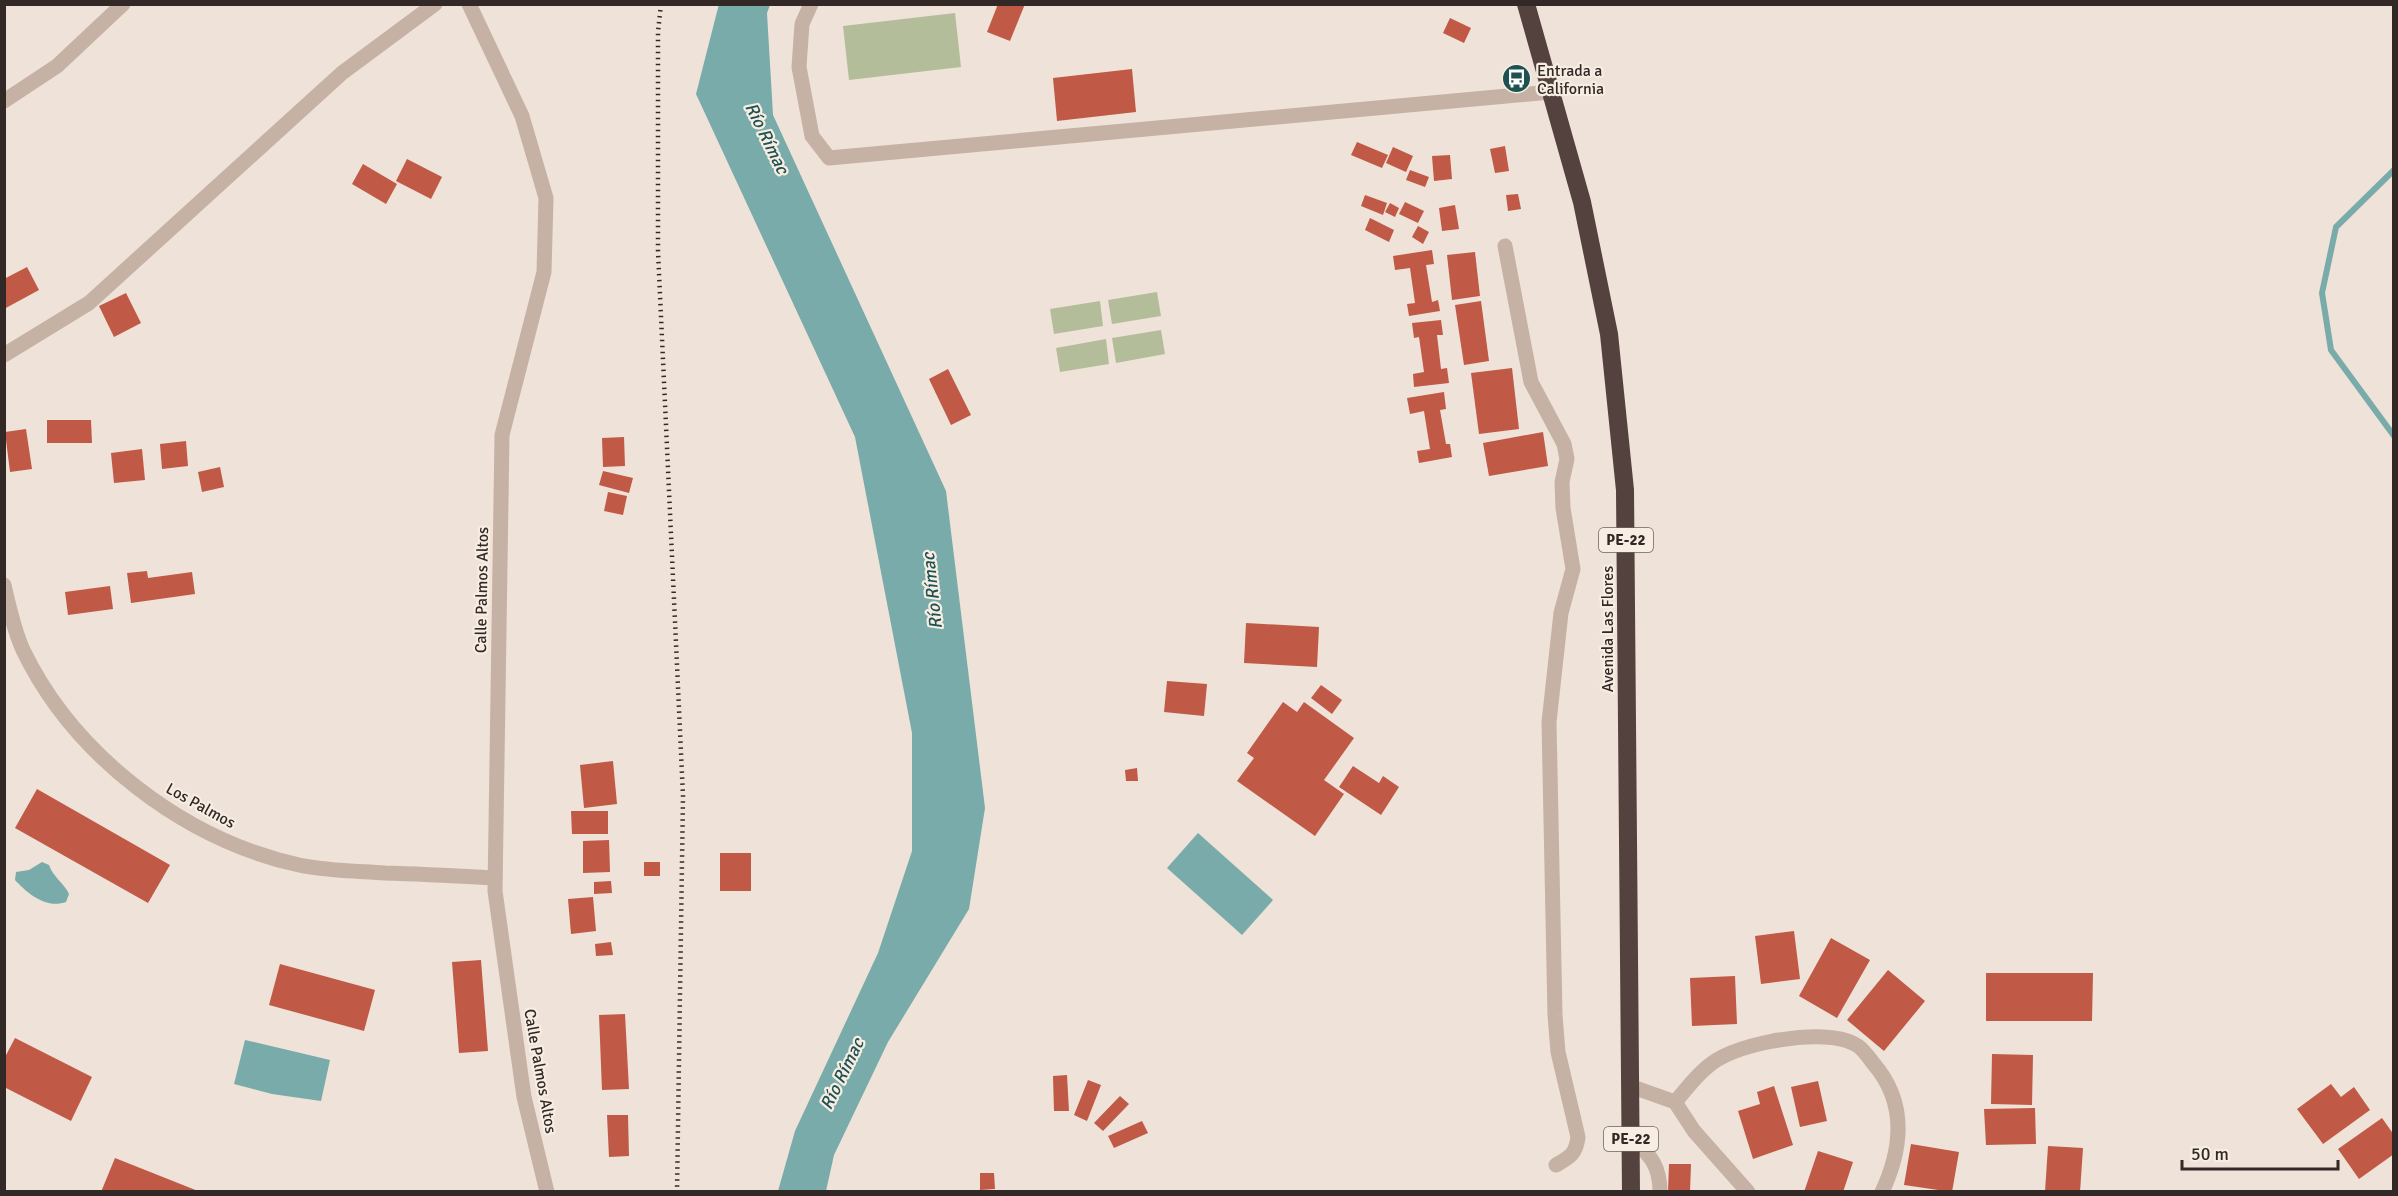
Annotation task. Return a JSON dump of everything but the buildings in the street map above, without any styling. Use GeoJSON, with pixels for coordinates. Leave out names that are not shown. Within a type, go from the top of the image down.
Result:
{"type":"FeatureCollection","features":[{"type":"Feature","properties":{"kind":"highway","name":"Avenida Las Flores"},"geometry":{"type":"LineString","coordinates":[[1526,4],[1582,202],[1609,334],[1625,490],[1631,1191]]}},
{"type":"Feature","properties":{"kind":"street"},"geometry":{"type":"LineString","coordinates":[[4,101],[57,66],[123,4]]}},
{"type":"Feature","properties":{"kind":"street"},"geometry":{"type":"LineString","coordinates":[[4,355],[89,303],[342,73],[435,4]]}},
{"type":"Feature","properties":{"kind":"street","name":"Calle Palmos Altos"},"geometry":{"type":"LineString","coordinates":[[469,4],[522,116],[546,198],[544,272],[502,435],[495,891],[524,1097],[547,1191]]}},
{"type":"Feature","properties":{"kind":"street"},"geometry":{"type":"LineString","coordinates":[[811,4],[802,24],[799,67],[812,136],[829,158],[1551,92]]}},
{"type":"Feature","properties":{"kind":"street"},"geometry":{"type":"LineString","coordinates":[[1505,246],[1531,382],[1564,444],[1566,459],[1562,482],[1563,508],[1573,569],[1561,613],[1548,722],[1554,1015],[1558,1052],[1578,1137],[1577,1147],[1572,1157],[1556,1165]]}},
{"type":"Feature","properties":{"kind":"street","name":"Los Palmos"},"geometry":{"type":"LineString","coordinates":[[4,585],[23,650],[44,686],[80,736],[124,777],[172,812],[233,844],[297,864],[326,870],[495,878]]}},
{"type":"Feature","properties":{"kind":"street"},"geometry":{"type":"LineString","coordinates":[[1675,1102],[1707,1067],[1749,1045],[1806,1035],[1858,1046],[1878,1068],[1892,1091],[1899,1116],[1894,1160],[1882,1191]]}},
{"type":"Feature","properties":{"kind":"street"},"geometry":{"type":"LineString","coordinates":[[1630,1086],[1675,1102],[1694,1131],[1748,1191]]}},
{"type":"Feature","properties":{"kind":"street"},"geometry":{"type":"LineString","coordinates":[[1631,1136],[1648,1153],[1654,1163],[1660,1175],[1660,1191]]}},
{"type":"Feature","properties":{"kind":"green space"},"geometry":{"type":"Polygon","coordinates":[[[955,13],[961,67],[849,80],[843,26],[955,13]]]}},
{"type":"Feature","properties":{"kind":"green space"},"geometry":{"type":"Polygon","coordinates":[[[1157,292],[1161,316],[1112,324],[1108,300],[1157,292]]]}},
{"type":"Feature","properties":{"kind":"green space"},"geometry":{"type":"Polygon","coordinates":[[[1100,301],[1103,326],[1054,334],[1050,309],[1100,301]]]}},
{"type":"Feature","properties":{"kind":"green space"},"geometry":{"type":"Polygon","coordinates":[[[1161,330],[1165,354],[1116,363],[1112,338],[1161,330]]]}},
{"type":"Feature","properties":{"kind":"green space"},"geometry":{"type":"Polygon","coordinates":[[[1106,339],[1109,364],[1060,372],[1056,348],[1106,339]]]}},
{"type":"Feature","properties":{"kind":"water","name":"Río Rímac"},"geometry":{"type":"Polygon","coordinates":[[[719,4],[770,5],[767,13],[773,115],[946,491],[985,808],[969,909],[888,1042],[834,1155],[826,1191],[778,1191],[795,1131],[878,953],[912,851],[912,733],[855,437],[696,94],[719,4]]]}},
{"type":"Feature","properties":{"kind":"water"},"geometry":{"type":"Polygon","coordinates":[[[1198,833],[1273,900],[1242,935],[1167,868],[1198,833]]]}},
{"type":"Feature","properties":{"kind":"water"},"geometry":{"type":"Polygon","coordinates":[[[42,862],[49,865],[67,890],[69,894],[66,902],[59,904],[38,899],[15,880],[16,872],[29,870],[42,862]]]}},
{"type":"Feature","properties":{"kind":"water"},"geometry":{"type":"Polygon","coordinates":[[[245,1040],[330,1060],[321,1101],[272,1094],[234,1084],[245,1040]]]}},
{"type":"Feature","properties":{"kind":"waterway"},"geometry":{"type":"LineString","coordinates":[[2394,170],[2336,227],[2322,293],[2331,350],[2394,436]]}},
{"type":"Feature","properties":{"kind":"railway"},"geometry":{"type":"LineString","coordinates":[[661,4],[658,32],[658,251],[683,796],[677,1192]]}},
{"type":"Feature","properties":{"kind":"place","name":"Entrada a California"},"geometry":{"type":"Point","coordinates":[1516,79]}}]}
